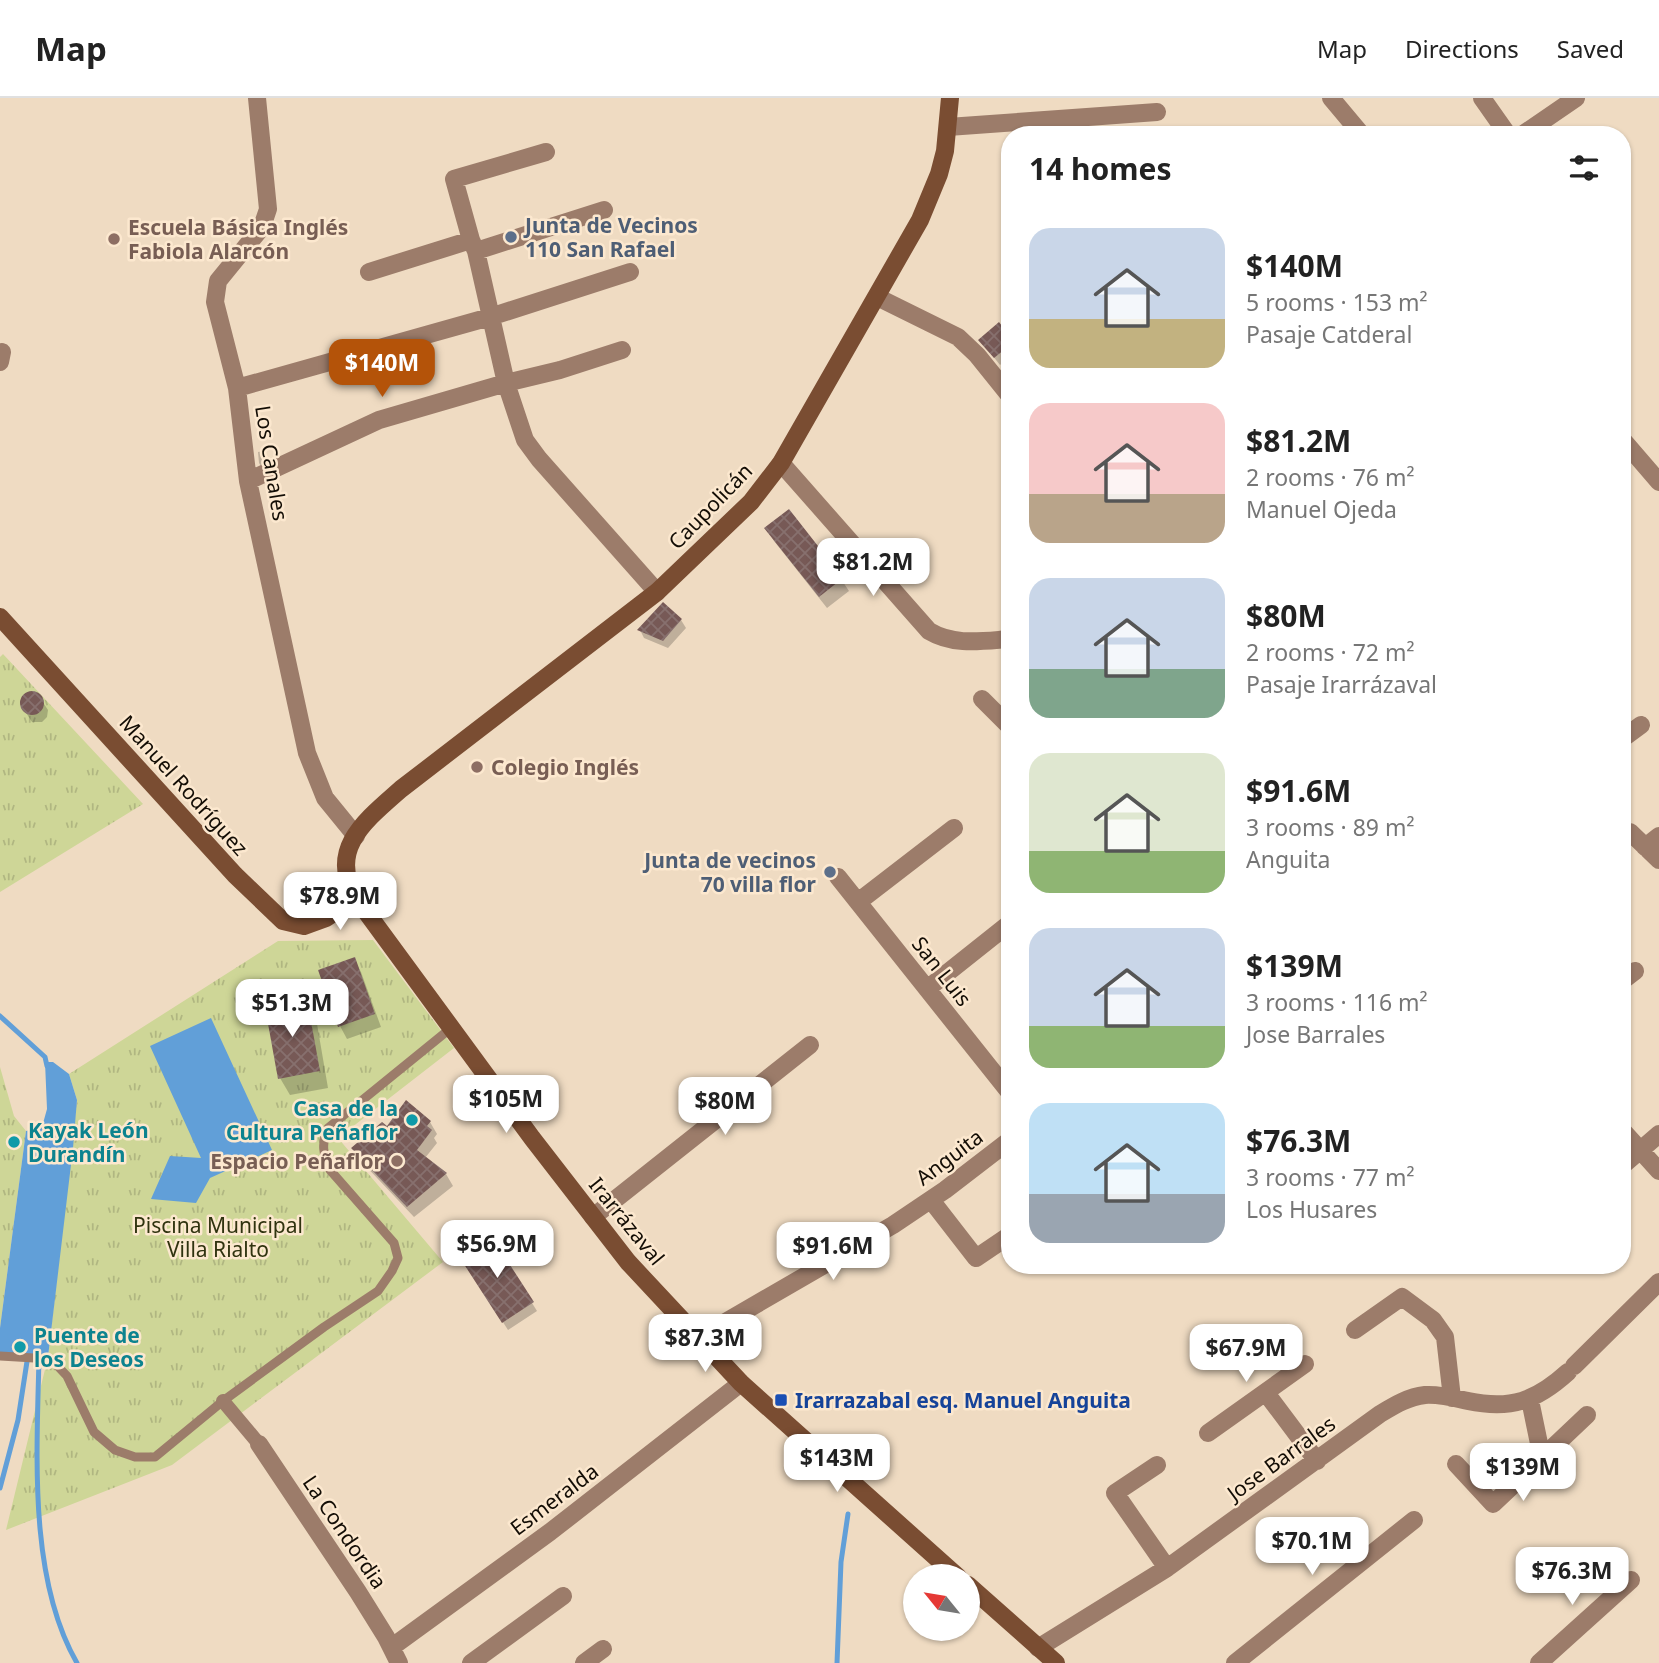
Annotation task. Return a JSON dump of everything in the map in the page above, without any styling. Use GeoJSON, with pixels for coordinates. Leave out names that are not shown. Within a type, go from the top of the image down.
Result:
{"type":"FeatureCollection","features":[{"type":"Feature","properties":{"kind":"main road","name":"Caupolicán"},"geometry":{"type":"LineString","coordinates":[[356,836],[377,810],[401,789],[657,592],[751,502],[781,463],[877,297],[930,197],[945,151],[950,98]]}},
{"type":"Feature","properties":{"kind":"main road","name":"Manuel Rodríguez"},"geometry":{"type":"LineString","coordinates":[[0,617],[235,875],[283,921],[304,926],[326,918],[356,898]]}},
{"type":"Feature","properties":{"kind":"main road","name":"Irarrázaval"},"geometry":{"type":"LineString","coordinates":[[356,836],[346,852],[344,869],[356,898],[628,1262],[741,1383],[943,1564]]}},
{"type":"Feature","properties":{"kind":"main road"},"geometry":{"type":"LineString","coordinates":[[980,1596],[1056,1663]]}},
{"type":"Feature","properties":{"kind":"street","name":"Los Canales"},"geometry":{"type":"LineString","coordinates":[[257,98],[268,209],[262,227],[218,281],[215,302],[237,388],[248,481],[307,754],[325,797],[356,836]]}},
{"type":"Feature","properties":{"kind":"street"},"geometry":{"type":"LineString","coordinates":[[1331,98],[1354,126]]}},
{"type":"Feature","properties":{"kind":"street"},"geometry":{"type":"LineString","coordinates":[[1482,98],[1502,126]]}},
{"type":"Feature","properties":{"kind":"street"},"geometry":{"type":"LineString","coordinates":[[1535,126],[1576,98]]}},
{"type":"Feature","properties":{"kind":"street"},"geometry":{"type":"LineString","coordinates":[[948,127],[1157,112]]}},
{"type":"Feature","properties":{"kind":"street"},"geometry":{"type":"LineString","coordinates":[[546,152],[454,179],[474,246],[506,383],[525,440],[657,592]]}},
{"type":"Feature","properties":{"kind":"street"},"geometry":{"type":"LineString","coordinates":[[369,272],[604,210]]}},
{"type":"Feature","properties":{"kind":"street"},"geometry":{"type":"LineString","coordinates":[[237,388],[490,317],[631,272]]}},
{"type":"Feature","properties":{"kind":"street"},"geometry":{"type":"LineString","coordinates":[[877,297],[958,337],[1001,385]]}},
{"type":"Feature","properties":{"kind":"street"},"geometry":{"type":"LineString","coordinates":[[248,481],[379,420],[622,350]]}},
{"type":"Feature","properties":{"kind":"street"},"geometry":{"type":"LineString","coordinates":[[1631,449],[1659,482]]}},
{"type":"Feature","properties":{"kind":"street"},"geometry":{"type":"LineString","coordinates":[[781,463],[929,631],[939,637],[960,642],[1001,640]]}},
{"type":"Feature","properties":{"kind":"street"},"geometry":{"type":"LineString","coordinates":[[982,699],[1001,717]]}},
{"type":"Feature","properties":{"kind":"street"},"geometry":{"type":"LineString","coordinates":[[1631,732],[1641,725]]}},
{"type":"Feature","properties":{"kind":"street"},"geometry":{"type":"LineString","coordinates":[[858,902],[954,828]]}},
{"type":"Feature","properties":{"kind":"street"},"geometry":{"type":"LineString","coordinates":[[1631,832],[1652,841],[1659,860]]}},
{"type":"Feature","properties":{"kind":"street","name":"San Luis"},"geometry":{"type":"LineString","coordinates":[[838,877],[1001,1082]]}},
{"type":"Feature","properties":{"kind":"street"},"geometry":{"type":"LineString","coordinates":[[927,989],[1001,930]]}},
{"type":"Feature","properties":{"kind":"street"},"geometry":{"type":"LineString","coordinates":[[593,1217],[810,1045]]}},
{"type":"Feature","properties":{"kind":"street"},"geometry":{"type":"LineString","coordinates":[[1631,1158],[1659,1134]]}},
{"type":"Feature","properties":{"kind":"street"},"geometry":{"type":"LineString","coordinates":[[1631,1140],[1659,1171]]}},
{"type":"Feature","properties":{"kind":"street","name":"Anguita"},"geometry":{"type":"LineString","coordinates":[[698,1338],[893,1225],[1001,1147]]}},
{"type":"Feature","properties":{"kind":"street"},"geometry":{"type":"LineString","coordinates":[[938,1195],[976,1258],[1001,1241]]}},
{"type":"Feature","properties":{"kind":"street","name":"Jose Barrales"},"geometry":{"type":"LineString","coordinates":[[1038,1648],[1167,1568],[1380,1414],[1404,1400],[1427,1395],[1478,1403],[1504,1404],[1530,1400],[1550,1388],[1571,1369],[1659,1282]]}},
{"type":"Feature","properties":{"kind":"street"},"geometry":{"type":"LineString","coordinates":[[1355,1329],[1402,1297],[1433,1320],[1445,1337],[1452,1398]]}},
{"type":"Feature","properties":{"kind":"street"},"geometry":{"type":"LineString","coordinates":[[1208,1433],[1305,1364]]}},
{"type":"Feature","properties":{"kind":"street","name":"Esmeralda"},"geometry":{"type":"LineString","coordinates":[[396,1655],[741,1383]]}},
{"type":"Feature","properties":{"kind":"street"},"geometry":{"type":"LineString","coordinates":[[1266,1393],[1317,1461]]}},
{"type":"Feature","properties":{"kind":"street"},"geometry":{"type":"LineString","coordinates":[[1530,1400],[1542,1458]]}},
{"type":"Feature","properties":{"kind":"street"},"geometry":{"type":"LineString","coordinates":[[223,1401],[259,1444]]}},
{"type":"Feature","properties":{"kind":"street"},"geometry":{"type":"LineString","coordinates":[[1456,1464],[1493,1504],[1587,1415]]}},
{"type":"Feature","properties":{"kind":"street","name":"La Condordia"},"geometry":{"type":"LineString","coordinates":[[259,1444],[358,1592],[396,1655]]}},
{"type":"Feature","properties":{"kind":"street"},"geometry":{"type":"LineString","coordinates":[[1157,1465],[1115,1493],[1167,1568]]}},
{"type":"Feature","properties":{"kind":"street"},"geometry":{"type":"LineString","coordinates":[[1235,1663],[1414,1520]]}},
{"type":"Feature","properties":{"kind":"street"},"geometry":{"type":"LineString","coordinates":[[1539,1663],[1631,1580]]}},
{"type":"Feature","properties":{"kind":"street"},"geometry":{"type":"LineString","coordinates":[[471,1663],[563,1595]]}},
{"type":"Feature","properties":{"kind":"street"},"geometry":{"type":"LineString","coordinates":[[584,1663],[603,1649]]}},
{"type":"Feature","properties":{"kind":"lane"},"geometry":{"type":"LineString","coordinates":[[0,1356],[51,1359],[67,1376],[94,1432],[115,1450],[135,1458],[155,1457],[223,1401],[378,1291],[392,1271],[398,1258],[394,1243],[330,1170],[324,1156],[323,1138],[328,1128],[451,1028]]}},
{"type":"Feature","properties":{"kind":"green space"},"geometry":{"type":"Polygon","coordinates":[[[3,654],[143,804],[0,892],[0,657],[3,654]]]}},
{"type":"Feature","properties":{"kind":"green space","name":"Piscina Municipal Villa Rialto"},"geometry":{"type":"Polygon","coordinates":[[[373,940],[454,1048],[338,1138],[443,1262],[172,1465],[6,1530],[48,1357],[77,1100],[69,1074],[278,941],[373,940]]]}},
{"type":"Feature","properties":{"kind":"green space"},"geometry":{"type":"Polygon","coordinates":[[[0,1067],[14,1116],[26,1131],[0,1328],[0,1067]]]}},
{"type":"Feature","properties":{"kind":"water"},"geometry":{"type":"Polygon","coordinates":[[[211,1018],[272,1150],[210,1178],[196,1203],[151,1199],[170,1156],[201,1158],[150,1046],[211,1018]]]}},
{"type":"Feature","properties":{"kind":"water"},"geometry":{"type":"Polygon","coordinates":[[[45,1062],[53,1062],[69,1074],[77,1100],[48,1357],[0,1353],[0,1328],[26,1131],[42,1127],[47,1109],[45,1062]]]}},
{"type":"Feature","properties":{"kind":"building"},"geometry":{"type":"Polygon","coordinates":[[[999,322],[1001,352],[994,358],[978,340],[999,322]]]}},
{"type":"Feature","properties":{"kind":"building"},"geometry":{"type":"Polygon","coordinates":[[[789,509],[843,578],[819,597],[764,528],[789,509]]]}},
{"type":"Feature","properties":{"kind":"building"},"geometry":{"type":"Polygon","coordinates":[[[663,602],[682,619],[663,641],[637,630],[663,602]]]}},
{"type":"Feature","properties":{"kind":"building"},"geometry":{"type":"Polygon","coordinates":[[[27,691],[37,691],[44,698],[44,708],[37,715],[27,715],[20,708],[20,698],[27,691]]]}},
{"type":"Feature","properties":{"kind":"building"},"geometry":{"type":"Polygon","coordinates":[[[355,957],[375,1014],[338,1027],[318,970],[355,957]]]}},
{"type":"Feature","properties":{"kind":"building"},"geometry":{"type":"Polygon","coordinates":[[[307,999],[320,1071],[278,1079],[265,1007],[307,999]]]}},
{"type":"Feature","properties":{"kind":"building","name":"Espacio Peñaflor"},"geometry":{"type":"Polygon","coordinates":[[[406,1100],[431,1121],[427,1126],[432,1130],[417,1150],[447,1173],[407,1207],[351,1148],[382,1122],[387,1126],[406,1100]]]}},
{"type":"Feature","properties":{"kind":"building"},"geometry":{"type":"Polygon","coordinates":[[[492,1237],[534,1302],[502,1323],[460,1258],[492,1237]]]}},
{"type":"Feature","properties":{"kind":"waterway"},"geometry":{"type":"LineString","coordinates":[[0,1016],[45,1057],[47,1066]]}},
{"type":"Feature","properties":{"kind":"waterway"},"geometry":{"type":"LineString","coordinates":[[0,1488],[18,1420],[28,1355]]}},
{"type":"Feature","properties":{"kind":"waterway"},"geometry":{"type":"LineString","coordinates":[[39,1357],[37,1473],[43,1554],[50,1593],[61,1629],[77,1663]]}},
{"type":"Feature","properties":{"kind":"waterway"},"geometry":{"type":"LineString","coordinates":[[837,1663],[841,1562],[848,1514]]}},
{"type":"Feature","properties":{"kind":"place","name":"Junta de Vecinos 110 San Rafael"},"geometry":{"type":"Point","coordinates":[511,237]}},
{"type":"Feature","properties":{"kind":"place","name":"Escuela Básica Inglés Fabiola Alarcón"},"geometry":{"type":"Point","coordinates":[114,239]}},
{"type":"Feature","properties":{"kind":"place","name":"Colegio Inglés"},"geometry":{"type":"Point","coordinates":[477,767]}},
{"type":"Feature","properties":{"kind":"place","name":"Junta de vecinos 70 villa flor"},"geometry":{"type":"Point","coordinates":[830,872]}},
{"type":"Feature","properties":{"kind":"place","name":"Casa de la Cultura Peñaflor"},"geometry":{"type":"Point","coordinates":[412,1120]}},
{"type":"Feature","properties":{"kind":"place","name":"Kayak León Durandín"},"geometry":{"type":"Point","coordinates":[14,1142]}},
{"type":"Feature","properties":{"kind":"place","name":"Espacio Peñaflor"},"geometry":{"type":"Point","coordinates":[397,1161]}},
{"type":"Feature","properties":{"kind":"place","name":"Puente de los Deseos"},"geometry":{"type":"Point","coordinates":[20,1347]}},
{"type":"Feature","properties":{"kind":"place","name":"Irarrazabal esq. Manuel Anguita"},"geometry":{"type":"Point","coordinates":[781,1400]}}]}
